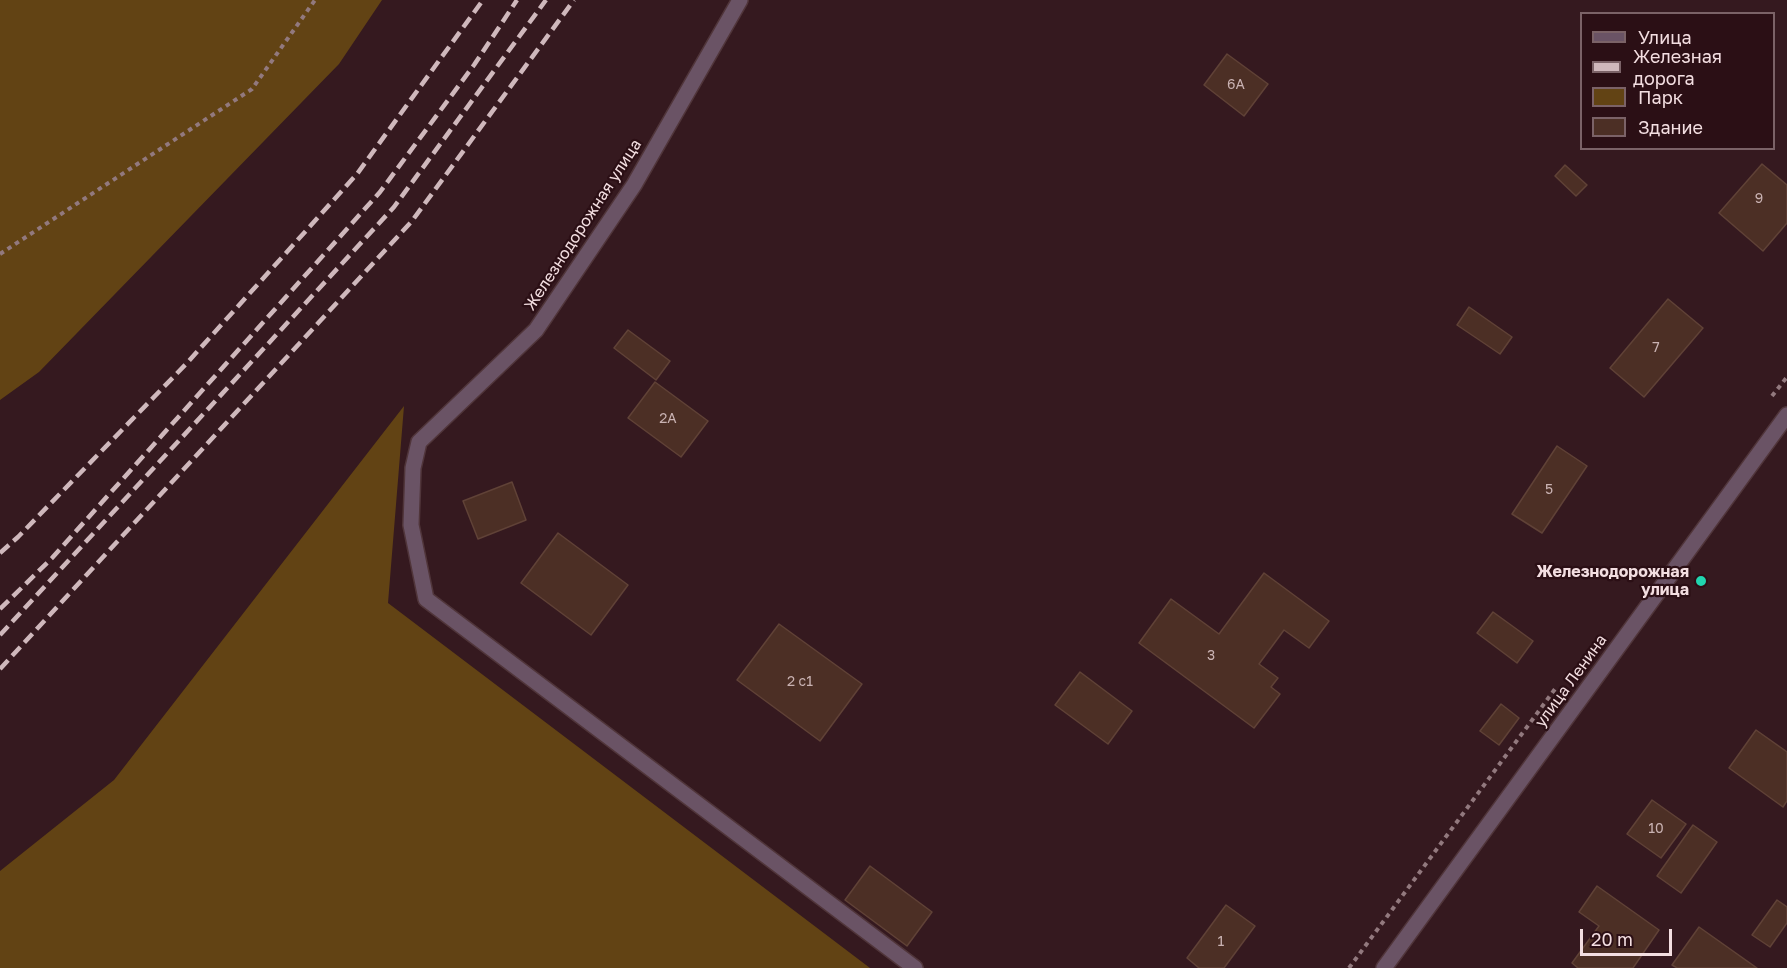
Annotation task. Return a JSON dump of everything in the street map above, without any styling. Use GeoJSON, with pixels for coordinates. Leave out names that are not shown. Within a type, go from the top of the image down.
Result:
{"type":"FeatureCollection","features":[{"type":"Feature","properties":{"kind":"street","name":"Железнодорожная улица"},"geometry":{"type":"LineString","coordinates":[[740,0],[634,184],[536,330],[419,442],[413,468],[411,525],[426,598],[915,968]]}},
{"type":"Feature","properties":{"kind":"street","name":"улица Ленина"},"geometry":{"type":"LineString","coordinates":[[1384,968],[1787,415]]}},
{"type":"Feature","properties":{"kind":"path"},"geometry":{"type":"LineString","coordinates":[[0,254],[252,89],[315,0]]}},
{"type":"Feature","properties":{"kind":"green space"},"geometry":{"type":"Polygon","coordinates":[[[0,0],[382,0],[339,64],[39,372],[0,400],[0,0]]]}},
{"type":"Feature","properties":{"kind":"green space"},"geometry":{"type":"Polygon","coordinates":[[[404,406],[388,603],[870,968],[0,968],[0,871],[114,780],[404,406]]]}},
{"type":"Feature","properties":{"kind":"building"},"geometry":{"type":"Polygon","coordinates":[[[1227,54],[1268,84],[1244,116],[1204,85],[1227,54]]]}},
{"type":"Feature","properties":{"kind":"building"},"geometry":{"type":"Polygon","coordinates":[[[1762,164],[1787,185],[1787,223],[1763,251],[1719,213],[1762,164]]]}},
{"type":"Feature","properties":{"kind":"building"},"geometry":{"type":"Polygon","coordinates":[[[1565,165],[1587,185],[1576,196],[1555,176],[1565,165]]]}},
{"type":"Feature","properties":{"kind":"building"},"geometry":{"type":"Polygon","coordinates":[[[1668,299],[1703,328],[1644,397],[1610,368],[1668,299]]]}},
{"type":"Feature","properties":{"kind":"building"},"geometry":{"type":"Polygon","coordinates":[[[1469,307],[1512,337],[1500,354],[1457,325],[1469,307]]]}},
{"type":"Feature","properties":{"kind":"building"},"geometry":{"type":"Polygon","coordinates":[[[628,330],[670,361],[656,380],[614,348],[628,330]]]}},
{"type":"Feature","properties":{"kind":"building"},"geometry":{"type":"Polygon","coordinates":[[[655,382],[708,421],[681,457],[628,418],[655,382]]]}},
{"type":"Feature","properties":{"kind":"building"},"geometry":{"type":"Polygon","coordinates":[[[1557,446],[1587,466],[1542,533],[1512,514],[1557,446]]]}},
{"type":"Feature","properties":{"kind":"building"},"geometry":{"type":"Polygon","coordinates":[[[512,482],[526,520],[478,539],[463,501],[512,482]]]}},
{"type":"Feature","properties":{"kind":"building"},"geometry":{"type":"Polygon","coordinates":[[[558,533],[628,585],[591,635],[521,583],[558,533]]]}},
{"type":"Feature","properties":{"kind":"building"},"geometry":{"type":"Polygon","coordinates":[[[1264,573],[1329,621],[1309,648],[1284,630],[1259,664],[1278,678],[1271,687],[1280,694],[1254,728],[1139,643],[1171,599],[1219,634],[1264,573]]]}},
{"type":"Feature","properties":{"kind":"building"},"geometry":{"type":"Polygon","coordinates":[[[1493,612],[1533,641],[1517,663],[1477,633],[1493,612]]]}},
{"type":"Feature","properties":{"kind":"building"},"geometry":{"type":"Polygon","coordinates":[[[779,624],[862,684],[820,741],[737,680],[779,624]]]}},
{"type":"Feature","properties":{"kind":"building"},"geometry":{"type":"Polygon","coordinates":[[[1080,672],[1132,711],[1108,744],[1055,705],[1080,672]]]}},
{"type":"Feature","properties":{"kind":"building"},"geometry":{"type":"Polygon","coordinates":[[[1501,704],[1519,718],[1499,745],[1480,731],[1501,704]]]}},
{"type":"Feature","properties":{"kind":"building"},"geometry":{"type":"Polygon","coordinates":[[[1756,730],[1787,752],[1787,801],[1783,807],[1729,768],[1756,730]]]}},
{"type":"Feature","properties":{"kind":"building"},"geometry":{"type":"Polygon","coordinates":[[[1652,800],[1686,824],[1661,858],[1627,834],[1652,800]]]}},
{"type":"Feature","properties":{"kind":"building"},"geometry":{"type":"Polygon","coordinates":[[[1693,825],[1717,842],[1681,893],[1657,876],[1693,825]]]}},
{"type":"Feature","properties":{"kind":"building"},"geometry":{"type":"Polygon","coordinates":[[[870,866],[932,912],[907,946],[845,900],[870,866]]]}},
{"type":"Feature","properties":{"kind":"building"},"geometry":{"type":"Polygon","coordinates":[[[1597,886],[1659,930],[1633,968],[1578,968],[1572,963],[1599,926],[1579,912],[1597,886]]]}},
{"type":"Feature","properties":{"kind":"building"},"geometry":{"type":"Polygon","coordinates":[[[1777,900],[1787,907],[1787,923],[1770,947],[1752,935],[1777,900]]]}},
{"type":"Feature","properties":{"kind":"building"},"geometry":{"type":"Polygon","coordinates":[[[1226,905],[1255,926],[1224,968],[1199,968],[1187,958],[1226,905]]]}},
{"type":"Feature","properties":{"kind":"building"},"geometry":{"type":"Polygon","coordinates":[[[1699,927],[1757,968],[1677,968],[1672,965],[1699,927]]]}},
{"type":"Feature","properties":{"kind":"railway"},"geometry":{"type":"LineString","coordinates":[[0,553],[187,363],[357,174],[483,0]]}},
{"type":"Feature","properties":{"kind":"railway"},"geometry":{"type":"LineString","coordinates":[[0,609],[52,558],[380,192],[474,65],[517,0]]}},
{"type":"Feature","properties":{"kind":"railway"},"geometry":{"type":"LineString","coordinates":[[0,635],[394,207],[546,0]]}},
{"type":"Feature","properties":{"kind":"railway"},"geometry":{"type":"LineString","coordinates":[[0,669],[412,221],[574,0]]}},
{"type":"Feature","properties":{"kind":"place","name":"Железнодорожная улица"},"geometry":{"type":"Point","coordinates":[1701,581]}}]}
